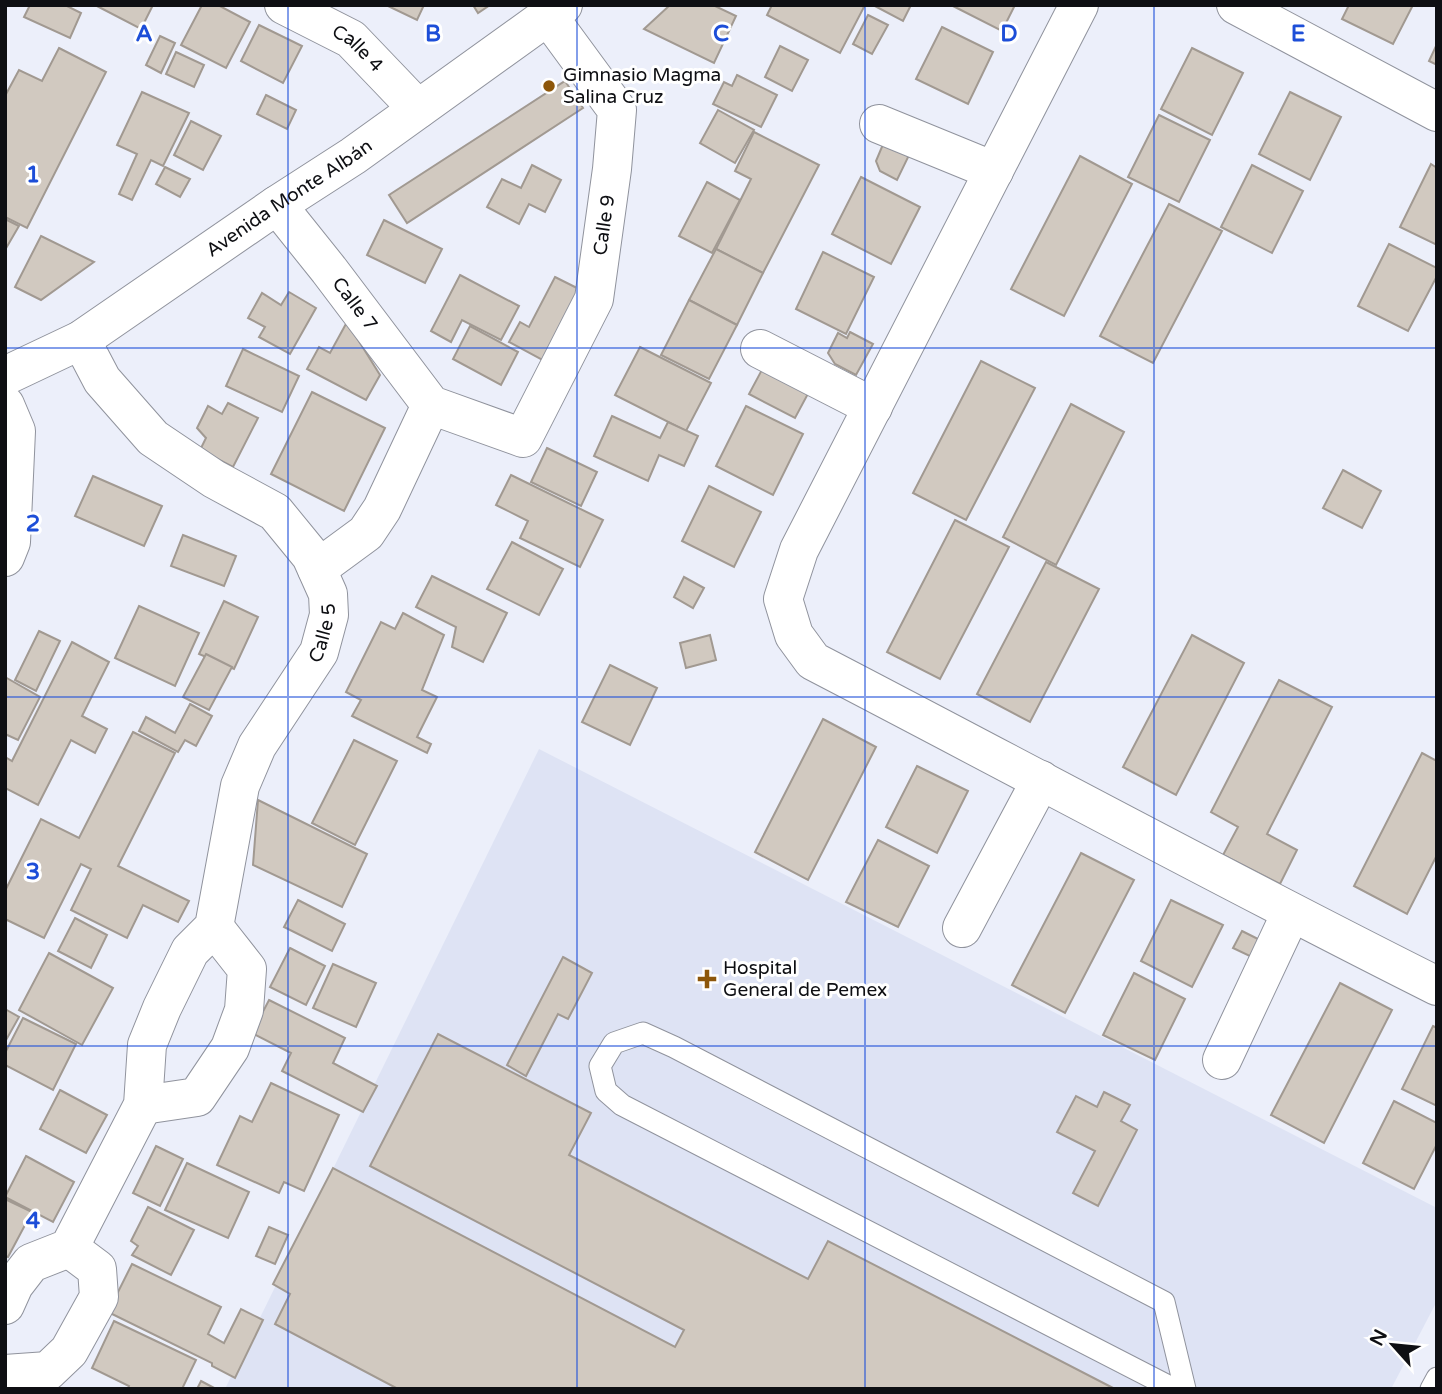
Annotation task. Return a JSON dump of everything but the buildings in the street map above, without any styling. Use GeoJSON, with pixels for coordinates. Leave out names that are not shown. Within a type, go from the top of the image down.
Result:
{"type":"FeatureCollection","features":[{"type":"Feature","properties":{"kind":"street","name":"Calle 4"},"geometry":{"type":"LineString","coordinates":[[284,5],[351,39],[418,109]]}},
{"type":"Feature","properties":{"kind":"street"},"geometry":{"type":"LineString","coordinates":[[1079,5],[799,550],[783,599],[794,635],[813,661],[1292,913],[1437,986]]}},
{"type":"Feature","properties":{"kind":"street"},"geometry":{"type":"LineString","coordinates":[[1254,10],[1437,112]]}},
{"type":"Feature","properties":{"kind":"street","name":"Avenida Monte Albán"},"geometry":{"type":"LineString","coordinates":[[5,376],[81,340],[353,156],[556,11]]}},
{"type":"Feature","properties":{"kind":"street","name":"Calle 9"},"geometry":{"type":"LineString","coordinates":[[431,405],[523,438],[594,299],[612,169],[617,110],[556,11]]}},
{"type":"Feature","properties":{"kind":"street"},"geometry":{"type":"LineString","coordinates":[[878,124],[994,171]]}},
{"type":"Feature","properties":{"kind":"street","name":"Calle 7"},"geometry":{"type":"LineString","coordinates":[[277,205],[431,405]]}},
{"type":"Feature","properties":{"kind":"street","name":"Calle 5"},"geometry":{"type":"LineString","coordinates":[[81,340],[102,380],[153,438],[214,479],[275,512],[311,556],[328,594],[329,615],[319,652],[257,747],[240,786],[215,927]]}},
{"type":"Feature","properties":{"kind":"street"},"geometry":{"type":"LineString","coordinates":[[760,348],[873,407]]}},
{"type":"Feature","properties":{"kind":"street"},"geometry":{"type":"LineString","coordinates":[[5,405],[16,431],[10,542],[5,558]]}},
{"type":"Feature","properties":{"kind":"street"},"geometry":{"type":"LineString","coordinates":[[317,569],[366,533],[382,509],[431,405]]}},
{"type":"Feature","properties":{"kind":"street"},"geometry":{"type":"LineString","coordinates":[[962,928],[1041,780]]}},
{"type":"Feature","properties":{"kind":"street"},"geometry":{"type":"LineString","coordinates":[[1222,1060],[1292,913]]}},
{"type":"Feature","properties":{"kind":"street"},"geometry":{"type":"LineString","coordinates":[[5,1305],[14,1285],[31,1262],[69,1248],[143,1105],[147,1045],[152,1032],[190,951],[215,927],[247,970],[244,1010],[229,1048],[197,1097],[143,1105]]}},
{"type":"Feature","properties":{"kind":"street"},"geometry":{"type":"LineString","coordinates":[[5,1374],[48,1371],[69,1351],[99,1297],[97,1269],[69,1248]]}},
{"type":"Feature","properties":{"kind":"lane"},"geometry":{"type":"LineString","coordinates":[[1174,1389],[622,1105],[606,1091],[600,1066],[614,1043],[643,1033],[1164,1302],[1185,1389]]}},
{"type":"Feature","properties":{"kind":"lane"},"geometry":{"type":"LineString","coordinates":[[1431,1389],[1437,1378]]}},
{"type":"Feature","properties":{"kind":"shaded area","name":"Hospital General de Pemex"},"geometry":{"type":"Polygon","coordinates":[[[539,749],[1437,1208],[1437,1301],[1391,1389],[225,1389],[539,749]]]}},
{"type":"Feature","properties":{"kind":"place","name":"Gimnasio Magma Salina Cruz"},"geometry":{"type":"Point","coordinates":[549,86]}},
{"type":"Feature","properties":{"kind":"place","name":"Hospital General de Pemex"},"geometry":{"type":"Point","coordinates":[707,979]}}]}
